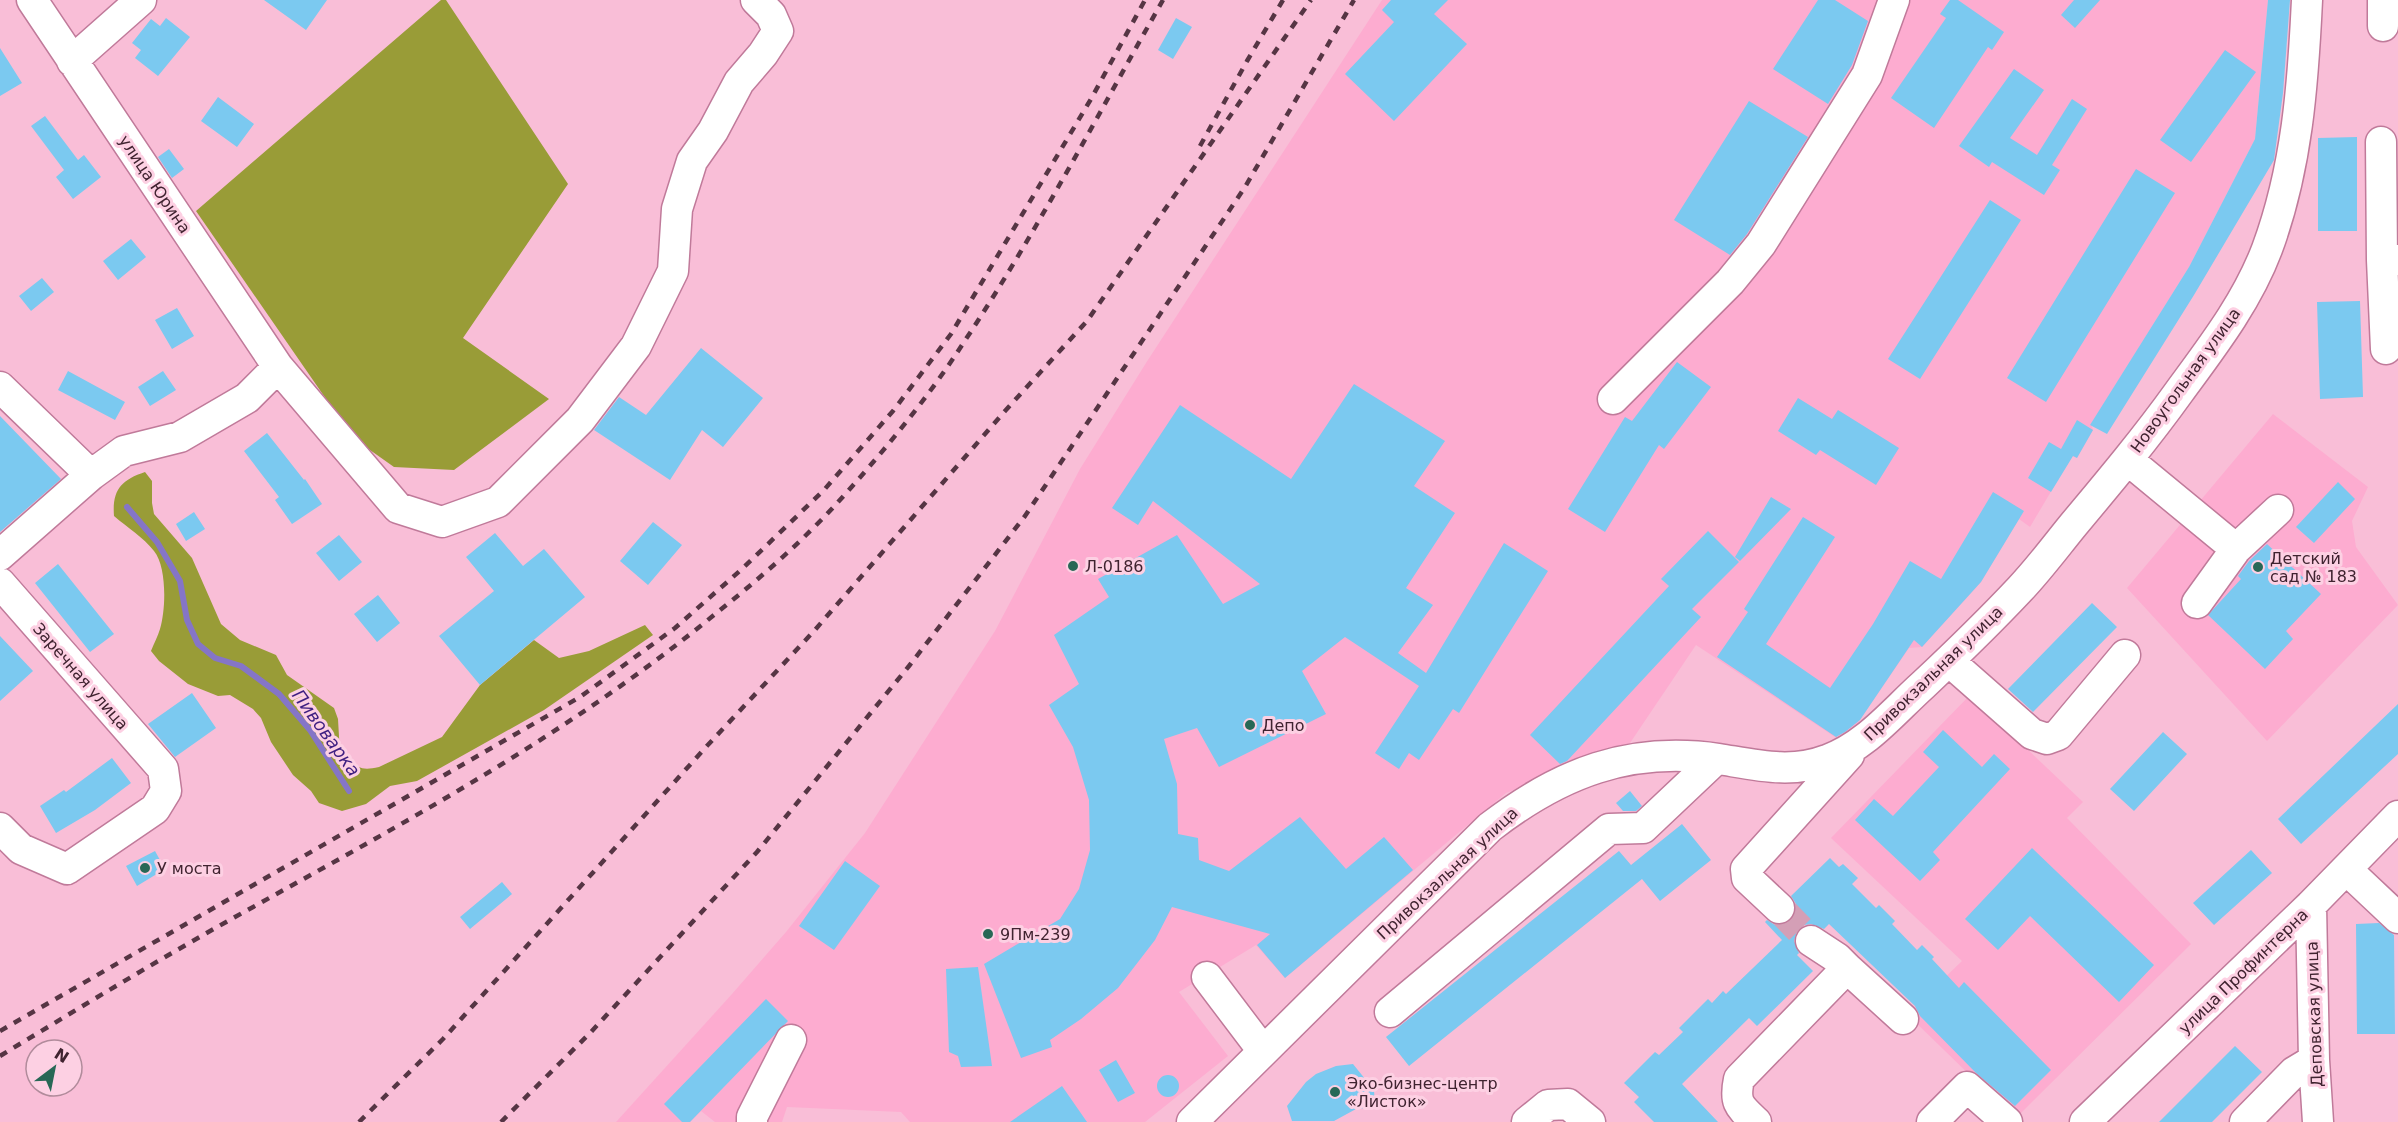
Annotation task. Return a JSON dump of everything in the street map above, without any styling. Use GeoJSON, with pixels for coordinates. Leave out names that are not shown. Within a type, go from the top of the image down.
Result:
{"type":"FeatureCollection","features":[{"type":"Feature","properties":{"kind":"street","name":"улица Юрина"},"geometry":{"type":"LineString","coordinates":[[32,0],[278,367],[398,508],[442,522],[498,502],[580,420],[636,346],[673,271],[677,209],[692,161],[713,131],[739,82],[763,54],[778,31],[771,15],[756,0]]}},
{"type":"Feature","properties":{"kind":"street"},"geometry":{"type":"LineString","coordinates":[[72,61],[141,0]]}},
{"type":"Feature","properties":{"kind":"street"},"geometry":{"type":"LineString","coordinates":[[1612,399],[1730,282],[1761,244],[1867,75],[1894,0]]}},
{"type":"Feature","properties":{"kind":"street","name":"Новоугольная улица"},"geometry":{"type":"LineString","coordinates":[[2021,588],[2128,460],[2220,336],[2247,292],[2266,250],[2286,189],[2299,124],[2307,0]]}},
{"type":"Feature","properties":{"kind":"street"},"geometry":{"type":"LineString","coordinates":[[2381,142],[2390,260],[2386,349]]}},
{"type":"Feature","properties":{"kind":"street"},"geometry":{"type":"LineString","coordinates":[[0,555],[91,475],[124,451],[180,437],[247,398],[278,367]]}},
{"type":"Feature","properties":{"kind":"street"},"geometry":{"type":"LineString","coordinates":[[0,387],[91,475]]}},
{"type":"Feature","properties":{"kind":"street"},"geometry":{"type":"LineString","coordinates":[[2128,460],[2236,549]]}},
{"type":"Feature","properties":{"kind":"street"},"geometry":{"type":"LineString","coordinates":[[2197,603],[2236,549],[2278,510]]}},
{"type":"Feature","properties":{"kind":"street","name":"Заречная улица"},"geometry":{"type":"LineString","coordinates":[[0,583],[163,769],[166,791],[155,809],[67,869],[21,849],[0,828]]}},
{"type":"Feature","properties":{"kind":"street","name":"Привокзальная улица"},"geometry":{"type":"LineString","coordinates":[[1192,1122],[1490,827],[1523,801],[1562,780],[1612,764],[1665,754],[1766,767],[1802,768],[1828,760],[1857,746],[2021,588]]}},
{"type":"Feature","properties":{"kind":"street"},"geometry":{"type":"LineString","coordinates":[[1948,660],[2032,734],[2047,739],[2058,735],[2125,655]]}},
{"type":"Feature","properties":{"kind":"street"},"geometry":{"type":"LineString","coordinates":[[1779,908],[1747,878],[1746,869],[1857,746]]}},
{"type":"Feature","properties":{"kind":"street"},"geometry":{"type":"LineString","coordinates":[[1390,1012],[1609,829],[1643,828],[1716,759]]}},
{"type":"Feature","properties":{"kind":"street","name":"улица Профинтерна"},"geometry":{"type":"LineString","coordinates":[[2085,1122],[2311,906],[2398,816]]}},
{"type":"Feature","properties":{"kind":"street"},"geometry":{"type":"LineString","coordinates":[[2347,870],[2398,918]]}},
{"type":"Feature","properties":{"kind":"street","name":"Деповская улица"},"geometry":{"type":"LineString","coordinates":[[2311,906],[2314,1060],[2318,1122]]}},
{"type":"Feature","properties":{"kind":"street"},"geometry":{"type":"LineString","coordinates":[[1811,941],[1837,958],[1903,1019]]}},
{"type":"Feature","properties":{"kind":"street"},"geometry":{"type":"LineString","coordinates":[[1756,1122],[1742,1109],[1736,1095],[1739,1079],[1847,968]]}},
{"type":"Feature","properties":{"kind":"street"},"geometry":{"type":"LineString","coordinates":[[1207,977],[1263,1052]]}},
{"type":"Feature","properties":{"kind":"street"},"geometry":{"type":"LineString","coordinates":[[752,1122],[752,1117],[791,1040]]}},
{"type":"Feature","properties":{"kind":"street"},"geometry":{"type":"LineString","coordinates":[[2245,1122],[2294,1072],[2314,1060]]}},
{"type":"Feature","properties":{"kind":"street"},"geometry":{"type":"LineString","coordinates":[[1932,1122],[1966,1087],[2007,1122]]}},
{"type":"Feature","properties":{"kind":"street"},"geometry":{"type":"LineString","coordinates":[[1527,1122],[1548,1105],[1568,1104],[1590,1122]]}},
{"type":"Feature","properties":{"kind":"shaded area"},"geometry":{"type":"Polygon","coordinates":[[[441,0],[446,0],[568,184],[463,338],[549,399],[454,470],[394,467],[353,438],[196,211],[441,0]]]}},
{"type":"Feature","properties":{"kind":"shaded area"},"geometry":{"type":"Polygon","coordinates":[[[1382,0],[2268,0],[2255,139],[2189,267],[2091,424],[2093,430],[2077,458],[2072,456],[2030,527],[2019,519],[1981,582],[1922,647],[1909,648],[1844,743],[1696,645],[1628,746],[1506,793],[1285,978],[1256,945],[1179,992],[1228,1056],[1145,1122],[910,1122],[901,1112],[787,1107],[782,1122],[715,1122],[701,1111],[690,1122],[616,1122],[786,932],[865,833],[995,631],[1080,469],[1146,363],[1382,0]]]}},
{"type":"Feature","properties":{"kind":"shaded area","name":"Детский сад № 183"},"geometry":{"type":"Polygon","coordinates":[[[2273,414],[2368,487],[2352,521],[2356,547],[2398,605],[2267,741],[2127,588],[2273,414]]]}},
{"type":"Feature","properties":{"kind":"shaded area"},"geometry":{"type":"Polygon","coordinates":[[[145,472],[152,481],[154,514],[192,558],[221,624],[240,640],[276,655],[287,675],[334,708],[338,719],[340,754],[361,768],[379,767],[442,737],[480,685],[534,640],[559,658],[589,651],[645,625],[653,635],[544,710],[417,781],[390,786],[366,804],[342,811],[319,803],[311,791],[293,775],[271,742],[261,718],[253,709],[230,695],[218,696],[188,684],[159,661],[151,651],[160,629],[163,611],[164,588],[161,567],[150,546],[114,516],[115,499],[120,487],[145,472]]]}},
{"type":"Feature","properties":{"kind":"shaded area"},"geometry":{"type":"Polygon","coordinates":[[[1970,695],[2083,802],[2067,818],[2191,944],[2015,1119],[1907,1014],[1962,961],[1831,838],[1970,695]]]}},
{"type":"Feature","properties":{"kind":"building"},"geometry":{"type":"Polygon","coordinates":[[[264,0],[327,0],[306,30],[264,0]]]}},
{"type":"Feature","properties":{"kind":"building"},"geometry":{"type":"Polygon","coordinates":[[[1391,0],[1448,0],[1434,14],[1467,44],[1394,121],[1345,74],[1394,22],[1382,10],[1391,0]]]}},
{"type":"Feature","properties":{"kind":"building"},"geometry":{"type":"Polygon","coordinates":[[[1818,0],[1835,0],[1868,21],[1852,65],[1828,104],[1773,69],[1818,0]]]}},
{"type":"Feature","properties":{"kind":"building"},"geometry":{"type":"Polygon","coordinates":[[[1950,0],[1958,0],[2004,32],[1992,50],[1988,47],[1934,128],[1891,98],[1946,18],[1940,14],[1950,0]]]}},
{"type":"Feature","properties":{"kind":"building"},"geometry":{"type":"Polygon","coordinates":[[[2074,0],[2100,0],[2075,28],[2061,15],[2074,0]]]}},
{"type":"Feature","properties":{"kind":"building"},"geometry":{"type":"Polygon","coordinates":[[[2268,0],[2290,0],[2283,93],[2274,160],[2194,295],[2107,434],[2090,425],[2189,267],[2255,139],[2268,0]]]}},
{"type":"Feature","properties":{"kind":"building"},"geometry":{"type":"Polygon","coordinates":[[[166,18],[190,37],[158,76],[135,58],[141,50],[132,43],[151,19],[160,26],[166,18]]]}},
{"type":"Feature","properties":{"kind":"building"},"geometry":{"type":"Polygon","coordinates":[[[1176,18],[1192,27],[1173,59],[1158,50],[1176,18]]]}},
{"type":"Feature","properties":{"kind":"building"},"geometry":{"type":"Polygon","coordinates":[[[0,48],[22,83],[0,96],[0,48]]]}},
{"type":"Feature","properties":{"kind":"building"},"geometry":{"type":"Polygon","coordinates":[[[2225,50],[2256,72],[2191,162],[2160,140],[2225,50]]]}},
{"type":"Feature","properties":{"kind":"building"},"geometry":{"type":"Polygon","coordinates":[[[2014,69],[2044,90],[2010,138],[2037,155],[2072,99],[2087,109],[2052,165],[2060,170],[2044,195],[1992,162],[1989,167],[1959,146],[2014,69]]]}},
{"type":"Feature","properties":{"kind":"building"},"geometry":{"type":"Polygon","coordinates":[[[218,97],[254,124],[237,147],[201,121],[218,97]]]}},
{"type":"Feature","properties":{"kind":"building"},"geometry":{"type":"Polygon","coordinates":[[[1749,101],[1808,137],[1747,234],[1730,255],[1674,220],[1749,101]]]}},
{"type":"Feature","properties":{"kind":"building"},"geometry":{"type":"Polygon","coordinates":[[[45,116],[78,160],[84,155],[101,177],[73,199],[56,177],[64,170],[31,126],[45,116]]]}},
{"type":"Feature","properties":{"kind":"building"},"geometry":{"type":"Polygon","coordinates":[[[2357,137],[2357,231],[2318,231],[2318,138],[2357,137]]]}},
{"type":"Feature","properties":{"kind":"building"},"geometry":{"type":"Polygon","coordinates":[[[169,149],[184,169],[172,178],[158,157],[169,149]]]}},
{"type":"Feature","properties":{"kind":"building"},"geometry":{"type":"Polygon","coordinates":[[[2136,169],[2175,193],[2046,402],[2007,378],[2136,169]]]}},
{"type":"Feature","properties":{"kind":"building"},"geometry":{"type":"Polygon","coordinates":[[[1990,200],[2021,220],[1920,379],[1888,359],[1990,200]]]}},
{"type":"Feature","properties":{"kind":"building"},"geometry":{"type":"Polygon","coordinates":[[[131,239],[146,257],[118,280],[103,261],[131,239]]]}},
{"type":"Feature","properties":{"kind":"building"},"geometry":{"type":"Polygon","coordinates":[[[42,278],[54,292],[31,311],[19,296],[42,278]]]}},
{"type":"Feature","properties":{"kind":"building"},"geometry":{"type":"Polygon","coordinates":[[[2360,301],[2363,397],[2320,399],[2317,302],[2360,301]]]}},
{"type":"Feature","properties":{"kind":"building"},"geometry":{"type":"Polygon","coordinates":[[[177,308],[194,336],[172,349],[155,320],[177,308]]]}},
{"type":"Feature","properties":{"kind":"building"},"geometry":{"type":"Polygon","coordinates":[[[701,348],[763,398],[723,447],[702,430],[670,480],[594,430],[619,397],[646,415],[701,348]]]}},
{"type":"Feature","properties":{"kind":"building"},"geometry":{"type":"Polygon","coordinates":[[[1677,362],[1711,387],[1664,449],[1659,445],[1605,532],[1568,509],[1625,417],[1632,421],[1677,362]]]}},
{"type":"Feature","properties":{"kind":"building"},"geometry":{"type":"Polygon","coordinates":[[[68,371],[125,402],[115,420],[58,390],[68,371]]]}},
{"type":"Feature","properties":{"kind":"building"},"geometry":{"type":"Polygon","coordinates":[[[163,371],[176,390],[150,406],[138,387],[163,371]]]}},
{"type":"Feature","properties":{"kind":"building","name":"Депо"},"geometry":{"type":"Polygon","coordinates":[[[1354,384],[1445,441],[1414,486],[1455,513],[1406,588],[1433,605],[1398,653],[1426,673],[1504,543],[1548,571],[1459,713],[1453,709],[1419,760],[1409,753],[1399,769],[1375,753],[1419,686],[1345,637],[1302,671],[1326,714],[1219,767],[1197,728],[1164,739],[1177,784],[1178,834],[1198,838],[1199,860],[1229,871],[1300,817],[1346,869],[1384,837],[1413,870],[1285,978],[1257,945],[1270,934],[1172,907],[1155,940],[1118,988],[1081,1019],[1050,1040],[1052,1047],[1021,1058],[984,964],[1060,919],[1079,889],[1090,850],[1089,800],[1073,747],[1049,705],[1079,684],[1054,635],[1109,597],[1098,579],[1177,535],[1223,604],[1260,584],[1153,501],[1138,525],[1112,508],[1180,405],[1291,479],[1354,384]]]}},
{"type":"Feature","properties":{"kind":"building"},"geometry":{"type":"Polygon","coordinates":[[[1798,398],[1832,419],[1838,410],[1899,448],[1876,485],[1820,450],[1816,455],[1778,431],[1798,398]]]}},
{"type":"Feature","properties":{"kind":"building"},"geometry":{"type":"Polygon","coordinates":[[[0,416],[61,479],[0,532],[0,416]]]}},
{"type":"Feature","properties":{"kind":"building"},"geometry":{"type":"Polygon","coordinates":[[[2077,420],[2093,430],[2077,458],[2073,456],[2051,492],[2028,478],[2049,442],[2061,449],[2077,420]]]}},
{"type":"Feature","properties":{"kind":"building"},"geometry":{"type":"Polygon","coordinates":[[[267,433],[305,479],[322,504],[292,524],[275,500],[279,497],[244,451],[267,433]]]}},
{"type":"Feature","properties":{"kind":"building"},"geometry":{"type":"Polygon","coordinates":[[[2338,482],[2355,499],[2314,543],[2296,527],[2338,482]]]}},
{"type":"Feature","properties":{"kind":"building"},"geometry":{"type":"Polygon","coordinates":[[[1993,492],[2024,511],[1981,582],[1922,647],[1914,640],[1860,720],[1845,732],[1836,737],[1717,657],[1748,612],[1744,609],[1803,517],[1835,537],[1766,644],[1830,688],[1873,624],[1910,561],[1941,579],[1993,492]]]}},
{"type":"Feature","properties":{"kind":"building"},"geometry":{"type":"Polygon","coordinates":[[[1771,497],[1791,509],[1740,561],[1735,557],[1771,497]]]}},
{"type":"Feature","properties":{"kind":"building"},"geometry":{"type":"Polygon","coordinates":[[[194,512],[205,529],[186,541],[176,524],[194,512]]]}},
{"type":"Feature","properties":{"kind":"building"},"geometry":{"type":"Polygon","coordinates":[[[653,522],[682,545],[648,585],[620,561],[653,522]]]}},
{"type":"Feature","properties":{"kind":"building"},"geometry":{"type":"Polygon","coordinates":[[[1708,531],[1739,562],[1692,609],[1701,617],[1567,761],[1560,764],[1530,735],[1669,586],[1661,579],[1708,531]]]}},
{"type":"Feature","properties":{"kind":"building"},"geometry":{"type":"Polygon","coordinates":[[[495,533],[523,566],[544,549],[585,597],[480,685],[439,636],[494,591],[466,557],[495,533]]]}},
{"type":"Feature","properties":{"kind":"building"},"geometry":{"type":"Polygon","coordinates":[[[339,535],[362,562],[339,581],[316,553],[339,535]]]}},
{"type":"Feature","properties":{"kind":"building"},"geometry":{"type":"Polygon","coordinates":[[[2267,544],[2321,594],[2286,631],[2293,639],[2265,669],[2208,615],[2241,579],[2238,576],[2249,561],[2267,544]]]}},
{"type":"Feature","properties":{"kind":"building"},"geometry":{"type":"Polygon","coordinates":[[[58,564],[114,634],[90,652],[35,583],[58,564]]]}},
{"type":"Feature","properties":{"kind":"building"},"geometry":{"type":"Polygon","coordinates":[[[378,595],[400,623],[377,642],[354,614],[378,595]]]}},
{"type":"Feature","properties":{"kind":"building"},"geometry":{"type":"Polygon","coordinates":[[[2092,603],[2117,627],[2033,712],[2008,689],[2092,603]]]}},
{"type":"Feature","properties":{"kind":"building"},"geometry":{"type":"Polygon","coordinates":[[[0,636],[33,671],[0,701],[0,636]]]}},
{"type":"Feature","properties":{"kind":"building"},"geometry":{"type":"Polygon","coordinates":[[[192,693],[216,728],[175,757],[148,724],[192,693]]]}},
{"type":"Feature","properties":{"kind":"building"},"geometry":{"type":"Polygon","coordinates":[[[2398,704],[2398,754],[2301,844],[2278,819],[2398,704]]]}},
{"type":"Feature","properties":{"kind":"building"},"geometry":{"type":"Polygon","coordinates":[[[1943,730],[1982,767],[1994,754],[2010,769],[1933,852],[1940,860],[1920,881],[1855,820],[1874,799],[1893,816],[1939,767],[1923,752],[1943,730]]]}},
{"type":"Feature","properties":{"kind":"building"},"geometry":{"type":"Polygon","coordinates":[[[2163,732],[2187,754],[2134,811],[2110,789],[2163,732]]]}},
{"type":"Feature","properties":{"kind":"building"},"geometry":{"type":"Polygon","coordinates":[[[112,758],[131,783],[95,810],[56,833],[40,806],[64,790],[66,792],[112,758]]]}},
{"type":"Feature","properties":{"kind":"building"},"geometry":{"type":"Polygon","coordinates":[[[1630,791],[1642,806],[1636,811],[1623,811],[1616,803],[1630,791]]]}},
{"type":"Feature","properties":{"kind":"building"},"geometry":{"type":"Polygon","coordinates":[[[1682,824],[1711,860],[1660,901],[1642,879],[1409,1066],[1386,1037],[1619,851],[1631,865],[1682,824]]]}},
{"type":"Feature","properties":{"kind":"building"},"geometry":{"type":"Polygon","coordinates":[[[2032,848],[2154,965],[2119,1002],[2030,916],[1998,950],[1965,919],[2032,848]]]}},
{"type":"Feature","properties":{"kind":"building"},"geometry":{"type":"Polygon","coordinates":[[[2251,850],[2272,873],[2214,925],[2193,903],[2251,850]]]}},
{"type":"Feature","properties":{"kind":"building","name":"У моста"},"geometry":{"type":"Polygon","coordinates":[[[155,851],[165,869],[137,886],[126,866],[155,851]]]}},
{"type":"Feature","properties":{"kind":"building"},"geometry":{"type":"Polygon","coordinates":[[[1830,858],[1839,867],[1843,864],[1858,878],[1852,884],[1876,908],[1879,905],[1895,921],[1892,924],[1917,950],[1922,945],[1959,988],[1964,982],[2051,1070],[2015,1106],[1976,1073],[1920,1016],[1915,1006],[1829,924],[1824,929],[1811,924],[1804,925],[1797,931],[1794,941],[1799,953],[1797,955],[1813,971],[1757,1026],[1749,1018],[1682,1084],[1718,1122],[1654,1122],[1634,1102],[1639,1097],[1624,1083],[1655,1052],[1659,1055],[1683,1032],[1679,1028],[1708,999],[1712,1003],[1723,991],[1726,994],[1782,940],[1765,922],[1767,920],[1775,925],[1783,925],[1791,920],[1796,911],[1796,904],[1791,896],[1830,858]]]}},
{"type":"Feature","properties":{"kind":"building"},"geometry":{"type":"Polygon","coordinates":[[[845,861],[880,886],[834,950],[799,926],[845,861]]]}},
{"type":"Feature","properties":{"kind":"building"},"geometry":{"type":"Polygon","coordinates":[[[502,882],[512,894],[470,929],[460,917],[502,882]]]}},
{"type":"Feature","properties":{"kind":"building"},"geometry":{"type":"Polygon","coordinates":[[[2379,923],[2394,935],[2395,1034],[2357,1034],[2356,924],[2379,923]]]}},
{"type":"Feature","properties":{"kind":"building"},"geometry":{"type":"Polygon","coordinates":[[[978,967],[992,1066],[961,1067],[958,1056],[949,1052],[946,969],[978,967]]]}},
{"type":"Feature","properties":{"kind":"building"},"geometry":{"type":"Polygon","coordinates":[[[766,999],[788,1021],[690,1122],[682,1122],[664,1104],[766,999]]]}},
{"type":"Feature","properties":{"kind":"building"},"geometry":{"type":"Polygon","coordinates":[[[2235,1046],[2262,1072],[2212,1122],[2159,1122],[2235,1046]]]}},
{"type":"Feature","properties":{"kind":"building"},"geometry":{"type":"Polygon","coordinates":[[[1116,1060],[1135,1093],[1118,1102],[1099,1070],[1116,1060]]]}},
{"type":"Feature","properties":{"kind":"building","name":"Эко-бизнес-центр «Листок»"},"geometry":{"type":"Polygon","coordinates":[[[1353,1064],[1374,1090],[1375,1107],[1356,1109],[1334,1121],[1292,1121],[1287,1106],[1306,1082],[1316,1074],[1336,1066],[1353,1064]]]}},
{"type":"Feature","properties":{"kind":"building"},"geometry":{"type":"Polygon","coordinates":[[[1168,1075],[1176,1078],[1179,1086],[1176,1094],[1168,1097],[1160,1094],[1157,1086],[1160,1078],[1168,1075]]]}},
{"type":"Feature","properties":{"kind":"building"},"geometry":{"type":"Polygon","coordinates":[[[1062,1086],[1087,1122],[1010,1122],[1062,1086]]]}},
{"type":"Feature","properties":{"kind":"waterway","name":"Пивоварка"},"geometry":{"type":"LineString","coordinates":[[127,507],[157,542],[180,581],[187,620],[198,644],[215,658],[241,666],[279,694],[310,730],[349,791]]}},
{"type":"Feature","properties":{"kind":"tunnel"},"geometry":{"type":"LineString","coordinates":[[1779,908],[1811,941]]}},
{"type":"Feature","properties":{"kind":"railway"},"geometry":{"type":"LineString","coordinates":[[0,1031],[580,697],[675,628],[742,569],[824,490],[893,411],[951,334],[1091,99],[1145,0]]}},
{"type":"Feature","properties":{"kind":"railway"},"geometry":{"type":"LineString","coordinates":[[0,1056],[182,947],[426,810],[545,737],[603,699],[659,658],[779,560],[825,516],[872,463],[905,424],[950,363],[1042,216],[1163,0]]}},
{"type":"Feature","properties":{"kind":"railway"},"geometry":{"type":"LineString","coordinates":[[1200,146],[1283,0]]}},
{"type":"Feature","properties":{"kind":"railway"},"geometry":{"type":"LineString","coordinates":[[359,1122],[443,1039],[706,747],[814,631],[1005,411],[1087,321],[1311,0]]}},
{"type":"Feature","properties":{"kind":"railway"},"geometry":{"type":"LineString","coordinates":[[501,1122],[591,1032],[757,852],[909,666],[1025,516],[1245,187],[1354,0]]}},
{"type":"Feature","properties":{"kind":"place","name":"Л-0186"},"geometry":{"type":"Point","coordinates":[1073,566]}},
{"type":"Feature","properties":{"kind":"place","name":"Детский сад № 183"},"geometry":{"type":"Point","coordinates":[2258,567]}},
{"type":"Feature","properties":{"kind":"place","name":"Депо"},"geometry":{"type":"Point","coordinates":[1250,725]}},
{"type":"Feature","properties":{"kind":"place","name":"У моста"},"geometry":{"type":"Point","coordinates":[145,868]}},
{"type":"Feature","properties":{"kind":"place","name":"9Пм-239"},"geometry":{"type":"Point","coordinates":[988,934]}},
{"type":"Feature","properties":{"kind":"place","name":"Эко-бизнес-центр «Листок»"},"geometry":{"type":"Point","coordinates":[1335,1092]}}]}
